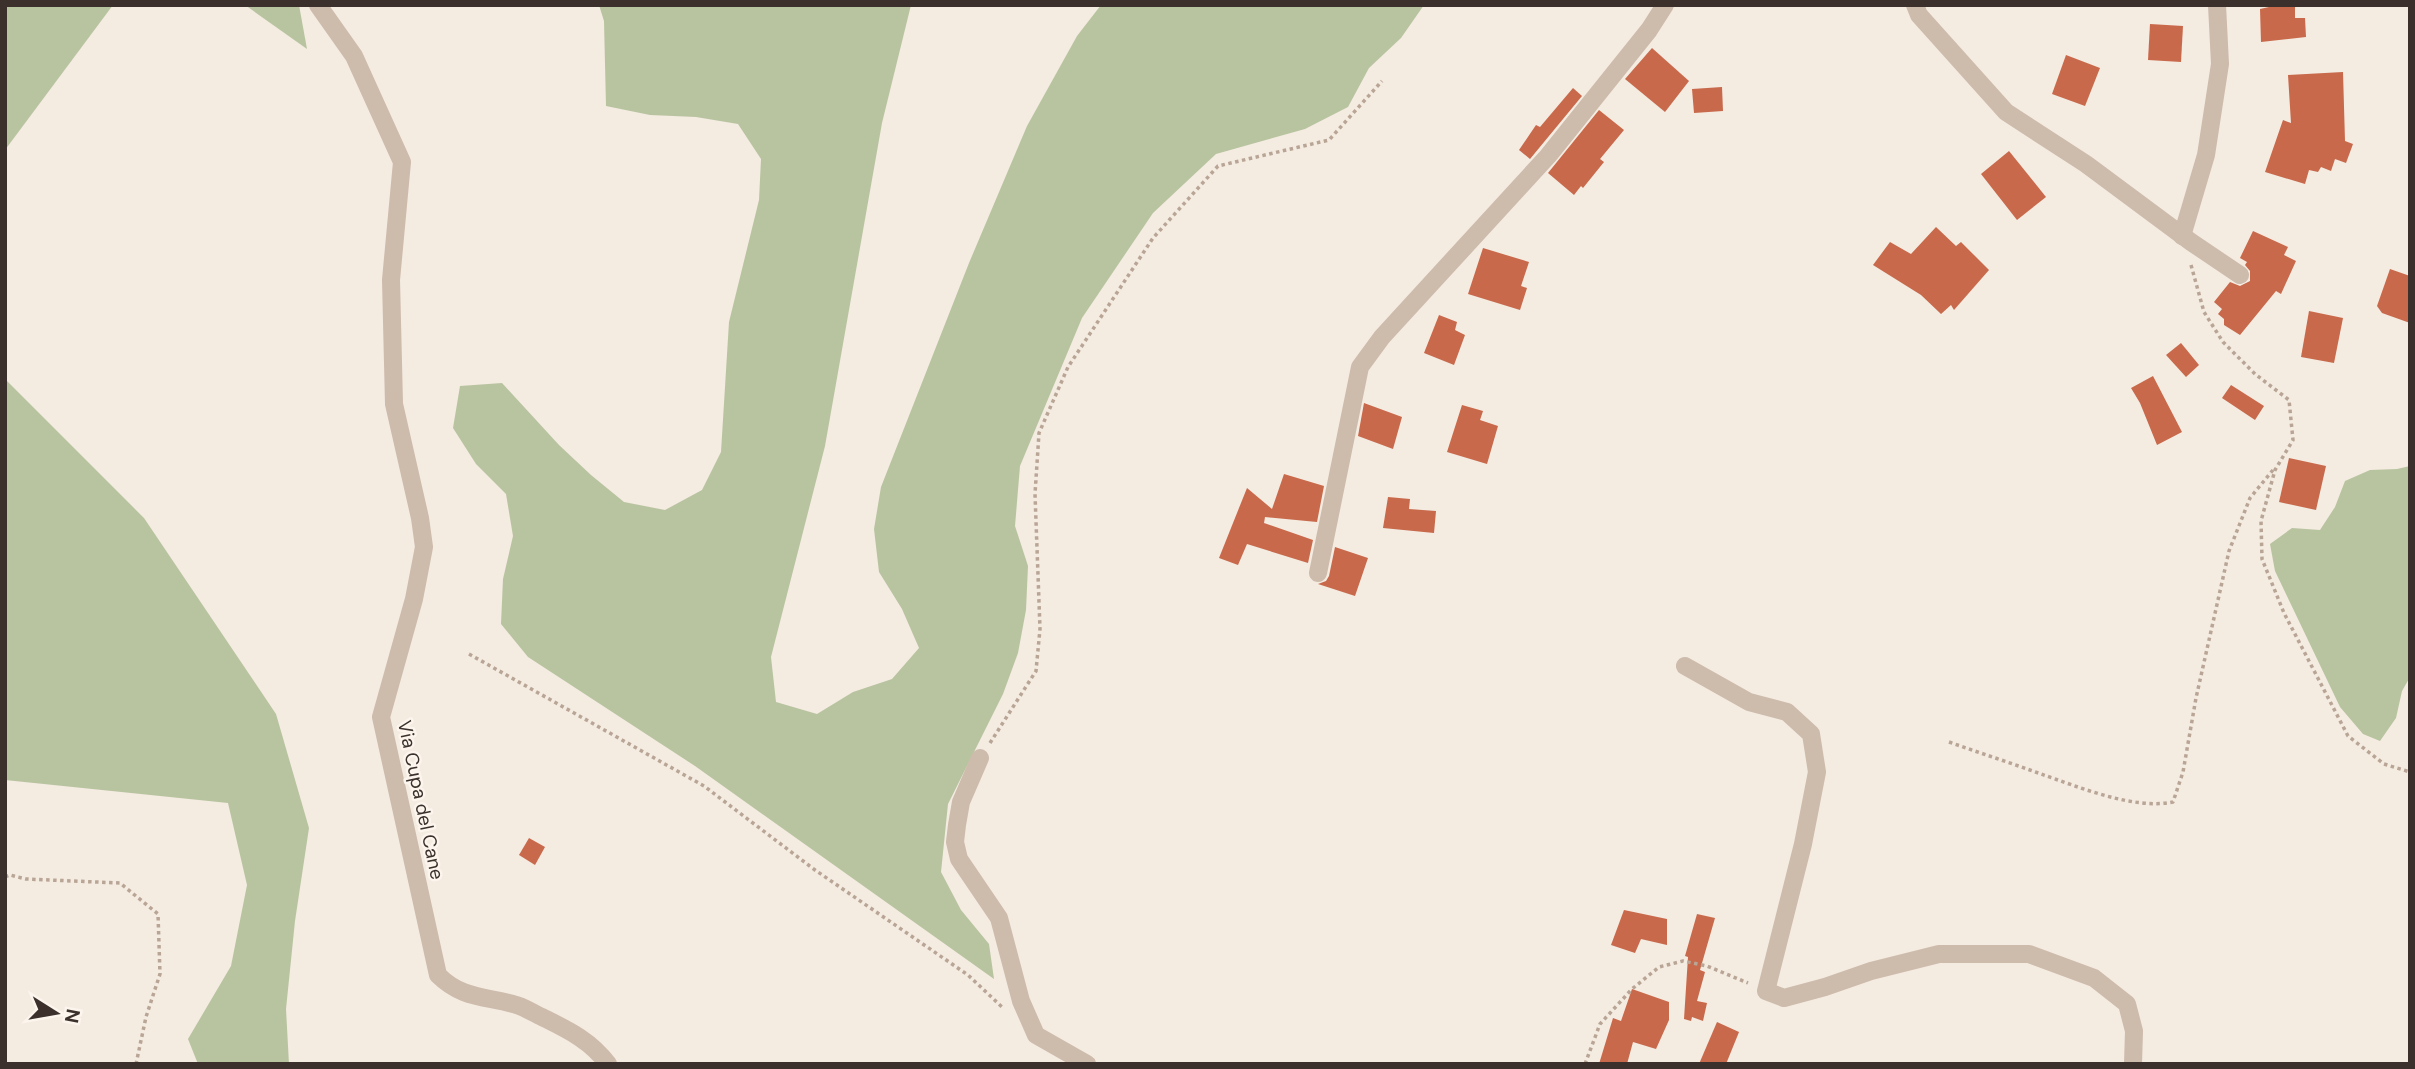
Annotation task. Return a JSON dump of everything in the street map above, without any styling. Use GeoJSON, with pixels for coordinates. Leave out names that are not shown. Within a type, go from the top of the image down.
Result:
{"type":"FeatureCollection","features":[{"type":"Feature","properties":{"kind":"street","name":"Via Cupa del Cane"},"geometry":{"type":"LineString","coordinates":[[318,5],[354,56],[402,162],[391,280],[394,404],[424,547],[414,599],[381,717],[438,975],[451,987],[482,998],[515,1004],[579,1035],[598,1050],[608,1064]]}},
{"type":"Feature","properties":{"kind":"street"},"geometry":{"type":"LineString","coordinates":[[1318,573],[1360,367],[1382,337],[1548,156],[1650,30],[1665,5]]}},
{"type":"Feature","properties":{"kind":"street"},"geometry":{"type":"LineString","coordinates":[[1915,5],[1919,15],[2006,112],[2086,164],[2182,236],[2240,275]]}},
{"type":"Feature","properties":{"kind":"street"},"geometry":{"type":"LineString","coordinates":[[2182,236],[2206,155],[2220,64],[2217,5]]}},
{"type":"Feature","properties":{"kind":"street"},"geometry":{"type":"LineString","coordinates":[[1685,666],[1749,702],[1787,712],[1811,734],[1817,772],[1766,991],[1784,998],[1871,971],[1939,954],[2029,954],[2094,978],[2127,1004],[2134,1031],[2133,1064]]}},
{"type":"Feature","properties":{"kind":"street"},"geometry":{"type":"LineString","coordinates":[[980,758],[961,802],[955,842],[959,859],[999,918],[1021,1001],[1036,1035],[1087,1064]]}},
{"type":"Feature","properties":{"kind":"path"},"geometry":{"type":"LineString","coordinates":[[980,758],[1036,671],[1040,629],[1035,494],[1039,433],[1068,368],[1153,239],[1218,166],[1329,140],[1382,81]]}},
{"type":"Feature","properties":{"kind":"path"},"geometry":{"type":"LineString","coordinates":[[2182,236],[2204,312],[2240,361],[2288,400],[2293,440],[2275,470],[2262,521],[2262,559],[2284,613],[2348,736],[2384,764],[2410,772]]}},
{"type":"Feature","properties":{"kind":"path"},"geometry":{"type":"LineString","coordinates":[[1949,742],[2087,790],[2138,802],[2173,803],[2183,772],[2196,698],[2229,551],[2250,498],[2286,455]]}},
{"type":"Feature","properties":{"kind":"path"},"geometry":{"type":"LineString","coordinates":[[469,654],[704,786],[815,870],[968,975],[1008,1012]]}},
{"type":"Feature","properties":{"kind":"path"},"geometry":{"type":"LineString","coordinates":[[5,877],[10,875],[26,879],[120,883],[158,914],[160,974],[146,1017],[136,1064]]}},
{"type":"Feature","properties":{"kind":"path"},"geometry":{"type":"LineString","coordinates":[[1585,1064],[1600,1024],[1632,989],[1659,967],[1683,961],[1707,966],[1766,991]]}},
{"type":"Feature","properties":{"kind":"green space"},"geometry":{"type":"Polygon","coordinates":[[[5,5],[113,5],[5,150],[5,5]]]}},
{"type":"Feature","properties":{"kind":"green space"},"geometry":{"type":"Polygon","coordinates":[[[245,5],[299,5],[307,49],[245,5]]]}},
{"type":"Feature","properties":{"kind":"green space"},"geometry":{"type":"Polygon","coordinates":[[[599,5],[911,5],[882,123],[825,446],[771,657],[776,702],[817,714],[853,692],[892,679],[919,648],[902,609],[879,572],[874,529],[881,487],[969,263],[1027,126],[1077,36],[1101,5],[1424,5],[1401,38],[1369,68],[1348,107],[1305,129],[1216,154],[1153,213],[1082,318],[1020,466],[1015,526],[1028,566],[1026,610],[1018,653],[1003,694],[948,804],[941,872],[961,910],[989,944],[994,979],[695,766],[528,657],[501,624],[503,579],[513,536],[506,494],[476,464],[453,428],[460,386],[502,383],[559,445],[624,502],[665,510],[702,490],[721,452],[729,322],[759,200],[761,159],[738,124],[696,117],[650,115],[606,106],[604,21],[599,5]]]}},
{"type":"Feature","properties":{"kind":"green space"},"geometry":{"type":"Polygon","coordinates":[[[5,379],[144,518],[276,714],[309,828],[295,921],[286,1009],[289,1064],[198,1064],[188,1039],[231,966],[247,885],[228,803],[5,780],[5,379]]]}},
{"type":"Feature","properties":{"kind":"green space"},"geometry":{"type":"Polygon","coordinates":[[[2410,466],[2410,677],[2402,691],[2396,718],[2380,741],[2363,734],[2340,707],[2275,571],[2270,544],[2292,528],[2320,530],[2335,507],[2345,481],[2370,470],[2410,466]]]}},
{"type":"Feature","properties":{"kind":"building"},"geometry":{"type":"Polygon","coordinates":[[[2295,5],[2295,18],[2305,18],[2306,37],[2261,42],[2260,9],[2295,5]]]}},
{"type":"Feature","properties":{"kind":"building"},"geometry":{"type":"Polygon","coordinates":[[[2150,24],[2183,26],[2181,62],[2148,60],[2150,24]]]}},
{"type":"Feature","properties":{"kind":"building"},"geometry":{"type":"Polygon","coordinates":[[[1652,48],[1689,81],[1665,112],[1625,79],[1652,48]]]}},
{"type":"Feature","properties":{"kind":"building"},"geometry":{"type":"Polygon","coordinates":[[[2066,55],[2100,68],[2085,106],[2052,94],[2066,55]]]}},
{"type":"Feature","properties":{"kind":"building"},"geometry":{"type":"Polygon","coordinates":[[[2343,72],[2345,141],[2353,144],[2346,163],[2335,159],[2331,171],[2321,167],[2318,172],[2309,170],[2305,184],[2265,172],[2283,120],[2291,123],[2288,75],[2343,72]]]}},
{"type":"Feature","properties":{"kind":"building"},"geometry":{"type":"Polygon","coordinates":[[[1722,87],[1723,111],[1694,113],[1692,89],[1722,87]]]}},
{"type":"Feature","properties":{"kind":"building"},"geometry":{"type":"Polygon","coordinates":[[[1573,88],[1582,96],[1530,159],[1519,150],[1536,125],[1540,127],[1573,88]]]}},
{"type":"Feature","properties":{"kind":"building"},"geometry":{"type":"Polygon","coordinates":[[[1599,110],[1624,130],[1600,159],[1604,162],[1574,195],[1548,173],[1599,110]]]}},
{"type":"Feature","properties":{"kind":"building"},"geometry":{"type":"Polygon","coordinates":[[[2009,151],[2046,197],[2017,220],[1981,174],[2009,151]]]}},
{"type":"Feature","properties":{"kind":"building"},"geometry":{"type":"Polygon","coordinates":[[[1936,227],[1956,246],[1961,242],[1989,270],[1954,310],[1951,305],[1941,314],[1921,295],[1873,265],[1890,242],[1911,254],[1936,227]]]}},
{"type":"Feature","properties":{"kind":"building"},"geometry":{"type":"Polygon","coordinates":[[[2253,231],[2288,247],[2284,255],[2296,261],[2281,294],[2276,291],[2240,335],[2224,325],[2224,319],[2218,314],[2222,309],[2214,302],[2230,282],[2240,286],[2250,281],[2250,271],[2245,265],[2247,262],[2240,258],[2253,231]]]}},
{"type":"Feature","properties":{"kind":"building"},"geometry":{"type":"Polygon","coordinates":[[[1483,248],[1529,262],[1521,286],[1527,288],[1520,310],[1468,294],[1483,248]]]}},
{"type":"Feature","properties":{"kind":"building"},"geometry":{"type":"Polygon","coordinates":[[[2390,269],[2410,276],[2410,323],[2382,313],[2377,306],[2390,269]]]}},
{"type":"Feature","properties":{"kind":"building"},"geometry":{"type":"Polygon","coordinates":[[[2309,311],[2343,318],[2334,363],[2301,357],[2309,311]]]}},
{"type":"Feature","properties":{"kind":"building"},"geometry":{"type":"Polygon","coordinates":[[[1439,315],[1457,322],[1455,330],[1465,335],[1454,365],[1424,353],[1439,315]]]}},
{"type":"Feature","properties":{"kind":"building"},"geometry":{"type":"Polygon","coordinates":[[[2181,343],[2199,365],[2186,377],[2166,355],[2181,343]]]}},
{"type":"Feature","properties":{"kind":"building"},"geometry":{"type":"Polygon","coordinates":[[[2153,376],[2182,432],[2157,445],[2131,388],[2153,376]]]}},
{"type":"Feature","properties":{"kind":"building"},"geometry":{"type":"Polygon","coordinates":[[[2231,385],[2264,406],[2255,420],[2222,398],[2231,385]]]}},
{"type":"Feature","properties":{"kind":"building"},"geometry":{"type":"Polygon","coordinates":[[[1364,403],[1402,417],[1393,449],[1358,436],[1364,403]]]}},
{"type":"Feature","properties":{"kind":"building"},"geometry":{"type":"Polygon","coordinates":[[[1462,405],[1483,411],[1480,420],[1498,426],[1487,464],[1447,452],[1462,405]]]}},
{"type":"Feature","properties":{"kind":"building"},"geometry":{"type":"Polygon","coordinates":[[[2289,458],[2326,466],[2316,510],[2279,502],[2289,458]]]}},
{"type":"Feature","properties":{"kind":"building"},"geometry":{"type":"Polygon","coordinates":[[[1284,474],[1324,486],[1317,522],[1265,517],[1264,523],[1313,540],[1308,563],[1247,544],[1238,565],[1219,558],[1247,488],[1272,509],[1284,474]]]}},
{"type":"Feature","properties":{"kind":"building"},"geometry":{"type":"Polygon","coordinates":[[[1388,497],[1410,499],[1409,509],[1436,511],[1434,533],[1383,528],[1388,497]]]}},
{"type":"Feature","properties":{"kind":"building"},"geometry":{"type":"Polygon","coordinates":[[[1335,547],[1368,558],[1355,596],[1318,584],[1326,581],[1329,576],[1335,547]]]}},
{"type":"Feature","properties":{"kind":"building"},"geometry":{"type":"Polygon","coordinates":[[[529,838],[545,847],[535,865],[519,855],[529,838]]]}},
{"type":"Feature","properties":{"kind":"building"},"geometry":{"type":"Polygon","coordinates":[[[1624,910],[1667,919],[1667,945],[1641,939],[1635,953],[1611,945],[1624,910]]]}},
{"type":"Feature","properties":{"kind":"building"},"geometry":{"type":"Polygon","coordinates":[[[1697,914],[1715,918],[1700,970],[1705,972],[1697,1001],[1707,1003],[1703,1021],[1692,1017],[1691,1021],[1684,1019],[1688,957],[1685,956],[1697,914]]]}},
{"type":"Feature","properties":{"kind":"building"},"geometry":{"type":"Polygon","coordinates":[[[1632,989],[1669,1002],[1669,1020],[1656,1049],[1633,1042],[1627,1064],[1599,1064],[1613,1018],[1621,1021],[1632,989]]]}},
{"type":"Feature","properties":{"kind":"building"},"geometry":{"type":"Polygon","coordinates":[[[1717,1022],[1739,1032],[1726,1064],[1699,1064],[1717,1022]]]}}]}
